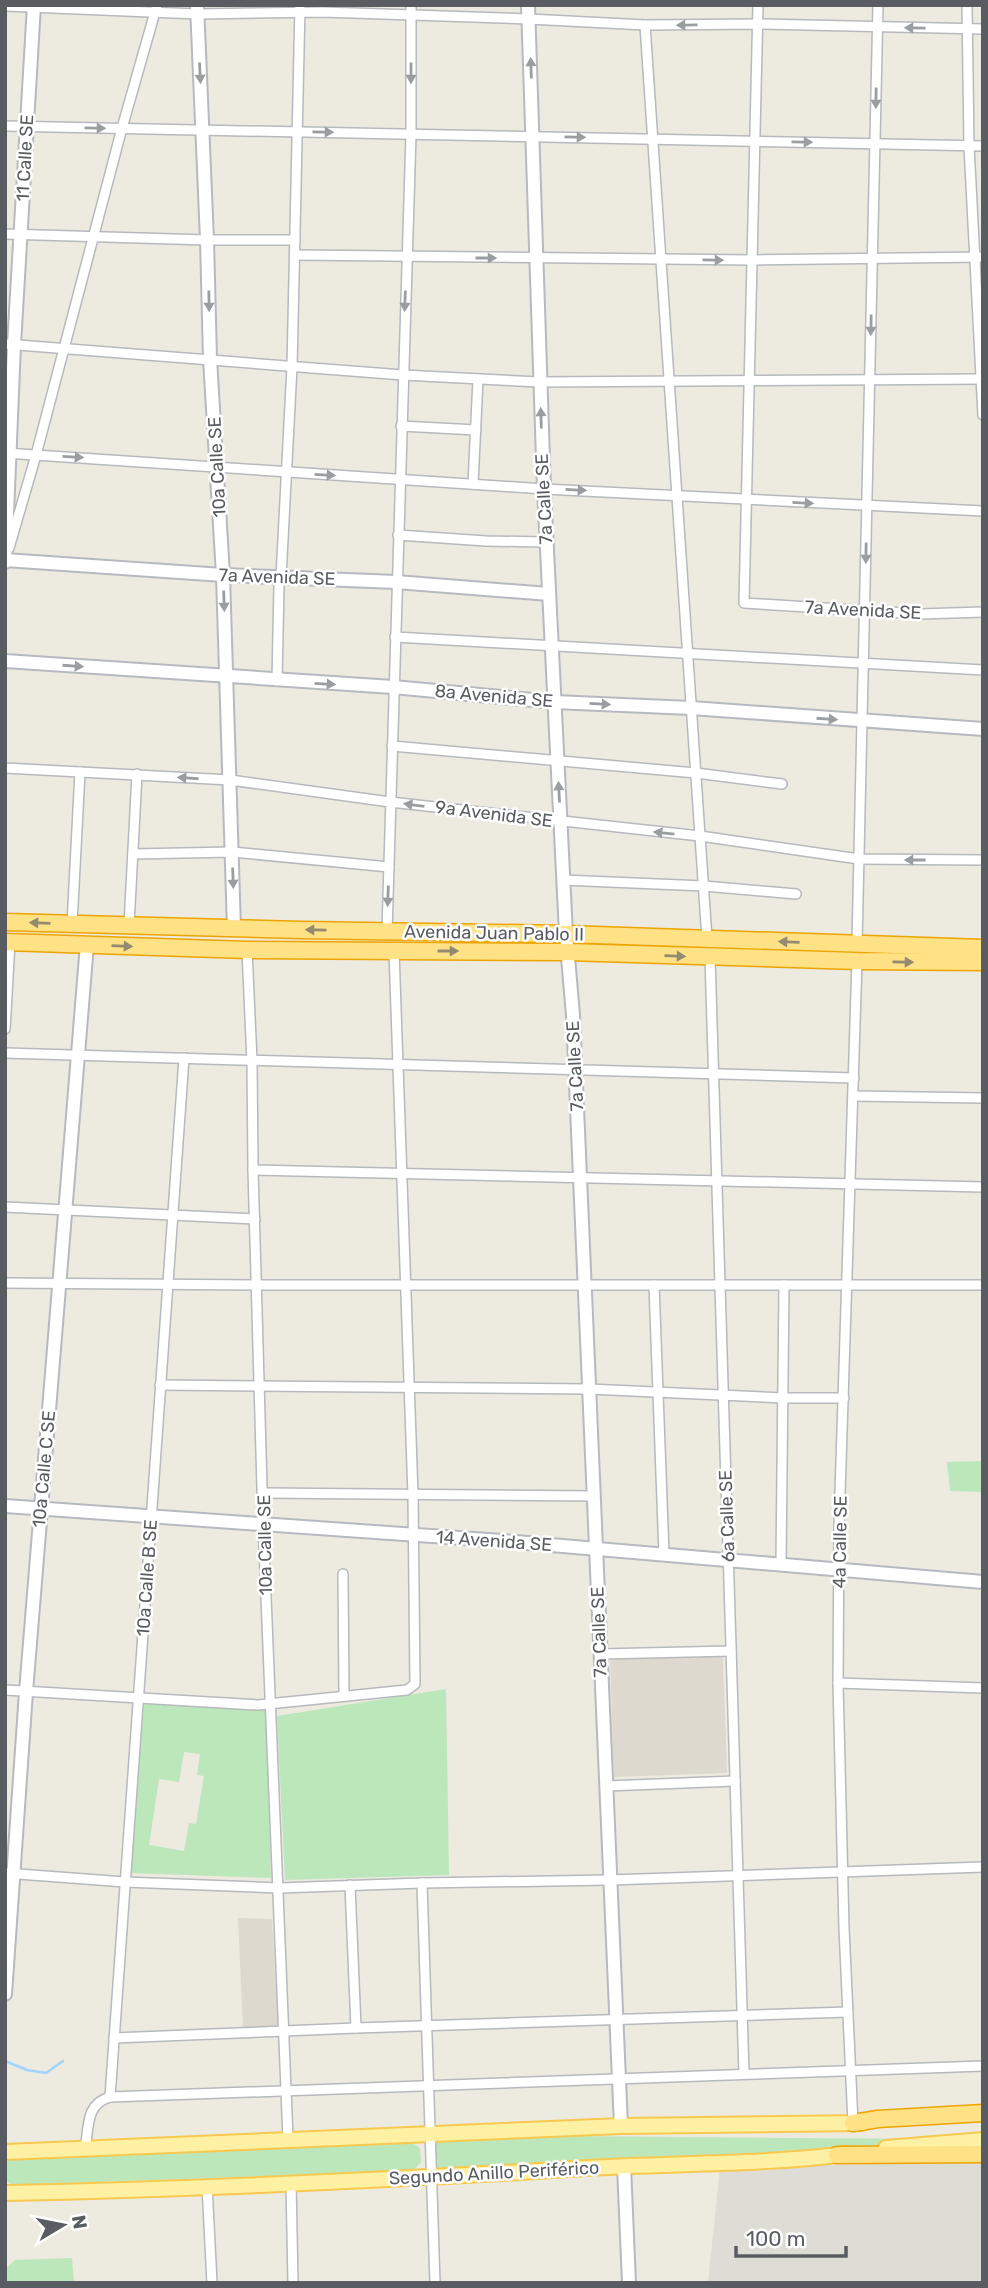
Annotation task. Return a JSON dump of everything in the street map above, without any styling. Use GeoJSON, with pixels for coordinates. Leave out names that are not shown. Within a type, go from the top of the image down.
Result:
{"type":"FeatureCollection","features":[{"type":"Feature","properties":{"kind":"highway","name":"Avenida Juan Pablo II"},"geometry":{"type":"LineString","coordinates":[[5,922],[234,929],[566,934],[857,944],[931,954],[965,955],[983,962]]}},
{"type":"Feature","properties":{"kind":"highway"},"geometry":{"type":"LineString","coordinates":[[710,957],[712,949],[718,946],[736,946],[742,940]]}},
{"type":"Feature","properties":{"kind":"highway"},"geometry":{"type":"LineString","coordinates":[[983,941],[951,940],[931,954],[954,968],[983,969]]}},
{"type":"Feature","properties":{"kind":"highway","name":"Avenida Juan Pablo II"},"geometry":{"type":"LineString","coordinates":[[8,942],[247,950],[567,952],[857,961],[931,954]]}},
{"type":"Feature","properties":{"kind":"highway","name":"Avenida Juan Pablo II"},"geometry":{"type":"LineString","coordinates":[[965,955],[983,948]]}},
{"type":"Feature","properties":{"kind":"highway"},"geometry":{"type":"LineString","coordinates":[[853,2123],[983,2113]]}},
{"type":"Feature","properties":{"kind":"highway"},"geometry":{"type":"LineString","coordinates":[[837,2155],[983,2154]]}},
{"type":"Feature","properties":{"kind":"main road"},"geometry":{"type":"LineString","coordinates":[[5,2152],[621,2126],[983,2121]]}},
{"type":"Feature","properties":{"kind":"main road","name":"Segundo Anillo Periférico"},"geometry":{"type":"LineString","coordinates":[[5,2193],[432,2177],[769,2160],[983,2140]]}},
{"type":"Feature","properties":{"kind":"street"},"geometry":{"type":"LineString","coordinates":[[387,932],[411,134],[411,5]]}},
{"type":"Feature","properties":{"kind":"street","name":"7a Calle SE"},"geometry":{"type":"LineString","coordinates":[[528,5],[546,542],[575,1071],[621,2126]]}},
{"type":"Feature","properties":{"kind":"street"},"geometry":{"type":"LineString","coordinates":[[747,500],[758,5]]}},
{"type":"Feature","properties":{"kind":"street"},"geometry":{"type":"LineString","coordinates":[[857,944],[878,5]]}},
{"type":"Feature","properties":{"kind":"street"},"geometry":{"type":"LineString","coordinates":[[967,5],[969,146],[978,257],[983,415]]}},
{"type":"Feature","properties":{"kind":"street"},"geometry":{"type":"LineString","coordinates":[[5,6],[300,9],[645,25],[758,24],[983,29]]}},
{"type":"Feature","properties":{"kind":"street","name":"11 Calle SE"},"geometry":{"type":"LineString","coordinates":[[5,561],[10,344],[21,235],[34,6]]}},
{"type":"Feature","properties":{"kind":"street"},"geometry":{"type":"LineString","coordinates":[[5,561],[156,9]]}},
{"type":"Feature","properties":{"kind":"street"},"geometry":{"type":"LineString","coordinates":[[277,681],[279,585],[292,367],[300,9]]}},
{"type":"Feature","properties":{"kind":"street","name":"10a Calle SE"},"geometry":{"type":"LineString","coordinates":[[197,10],[223,575],[234,929]]}},
{"type":"Feature","properties":{"kind":"street"},"geometry":{"type":"LineString","coordinates":[[645,25],[707,939]]}},
{"type":"Feature","properties":{"kind":"street"},"geometry":{"type":"LineString","coordinates":[[5,126],[983,146]]}},
{"type":"Feature","properties":{"kind":"street"},"geometry":{"type":"LineString","coordinates":[[5,234],[296,240]]}},
{"type":"Feature","properties":{"kind":"street"},"geometry":{"type":"LineString","coordinates":[[295,255],[752,260],[978,257]]}},
{"type":"Feature","properties":{"kind":"street"},"geometry":{"type":"LineString","coordinates":[[10,344],[403,375],[539,382],[982,379]]}},
{"type":"Feature","properties":{"kind":"street"},"geometry":{"type":"LineString","coordinates":[[473,484],[478,379]]}},
{"type":"Feature","properties":{"kind":"street"},"geometry":{"type":"LineString","coordinates":[[401,426],[475,430]]}},
{"type":"Feature","properties":{"kind":"street"},"geometry":{"type":"LineString","coordinates":[[8,453],[544,489],[983,512]]}},
{"type":"Feature","properties":{"kind":"street","name":"7a Avenida SE"},"geometry":{"type":"LineString","coordinates":[[747,500],[744,603],[919,614],[983,612]]}},
{"type":"Feature","properties":{"kind":"street"},"geometry":{"type":"LineString","coordinates":[[398,535],[546,542]]}},
{"type":"Feature","properties":{"kind":"street","name":"7a Avenida SE"},"geometry":{"type":"LineString","coordinates":[[5,561],[223,575],[396,582],[549,594]]}},
{"type":"Feature","properties":{"kind":"street"},"geometry":{"type":"LineString","coordinates":[[395,637],[983,670]]}},
{"type":"Feature","properties":{"kind":"street","name":"8a Avenida SE"},"geometry":{"type":"LineString","coordinates":[[5,661],[226,678],[393,687],[554,702],[691,708],[983,729]]}},
{"type":"Feature","properties":{"kind":"street"},"geometry":{"type":"LineString","coordinates":[[392,746],[696,773],[782,784]]}},
{"type":"Feature","properties":{"kind":"street","name":"9a Avenida SE"},"geometry":{"type":"LineString","coordinates":[[5,768],[230,780],[390,802],[700,836],[859,859],[983,860]]}},
{"type":"Feature","properties":{"kind":"street"},"geometry":{"type":"LineString","coordinates":[[72,924],[80,772]]}},
{"type":"Feature","properties":{"kind":"street"},"geometry":{"type":"LineString","coordinates":[[129,925],[137,774]]}},
{"type":"Feature","properties":{"kind":"street"},"geometry":{"type":"LineString","coordinates":[[133,854],[232,852],[389,867]]}},
{"type":"Feature","properties":{"kind":"street"},"geometry":{"type":"LineString","coordinates":[[563,880],[704,886],[796,894]]}},
{"type":"Feature","properties":{"kind":"street"},"geometry":{"type":"LineString","coordinates":[[5,1029],[8,942]]}},
{"type":"Feature","properties":{"kind":"street","name":"10a Calle C SE"},"geometry":{"type":"LineString","coordinates":[[5,1994],[10,1874],[87,944]]}},
{"type":"Feature","properties":{"kind":"street","name":"10a Calle SE"},"geometry":{"type":"LineString","coordinates":[[247,950],[263,1523],[288,2139]]}},
{"type":"Feature","properties":{"kind":"street"},"geometry":{"type":"LineString","coordinates":[[5,1690],[270,1705],[407,1690],[415,1684],[413,1495],[394,951]]}},
{"type":"Feature","properties":{"kind":"street","name":"6a Calle SE"},"geometry":{"type":"LineString","coordinates":[[710,957],[744,2074]]}},
{"type":"Feature","properties":{"kind":"street","name":"4a Calle SE"},"geometry":{"type":"LineString","coordinates":[[853,2123],[838,1684],[857,961]]}},
{"type":"Feature","properties":{"kind":"street"},"geometry":{"type":"LineString","coordinates":[[5,1054],[854,1078]]}},
{"type":"Feature","properties":{"kind":"street","name":"10a Calle B SE"},"geometry":{"type":"LineString","coordinates":[[110,2097],[184,1059]]}},
{"type":"Feature","properties":{"kind":"street"},"geometry":{"type":"LineString","coordinates":[[854,1096],[983,1098]]}},
{"type":"Feature","properties":{"kind":"street"},"geometry":{"type":"LineString","coordinates":[[253,1170],[983,1187]]}},
{"type":"Feature","properties":{"kind":"street"},"geometry":{"type":"LineString","coordinates":[[5,1207],[255,1219]]}},
{"type":"Feature","properties":{"kind":"street"},"geometry":{"type":"LineString","coordinates":[[5,1283],[983,1284]]}},
{"type":"Feature","properties":{"kind":"street"},"geometry":{"type":"LineString","coordinates":[[654,1285],[664,1554]]}},
{"type":"Feature","properties":{"kind":"street"},"geometry":{"type":"LineString","coordinates":[[781,1563],[784,1285]]}},
{"type":"Feature","properties":{"kind":"street"},"geometry":{"type":"LineString","coordinates":[[160,1385],[589,1389],[723,1396],[844,1398]]}},
{"type":"Feature","properties":{"kind":"street"},"geometry":{"type":"LineString","coordinates":[[264,1493],[594,1496]]}},
{"type":"Feature","properties":{"kind":"street","name":"14 Avenida SE"},"geometry":{"type":"LineString","coordinates":[[5,1506],[414,1534],[983,1581]]}},
{"type":"Feature","properties":{"kind":"street"},"geometry":{"type":"LineString","coordinates":[[343,1574],[344,1696]]}},
{"type":"Feature","properties":{"kind":"street"},"geometry":{"type":"LineString","coordinates":[[600,1654],[731,1651]]}},
{"type":"Feature","properties":{"kind":"street"},"geometry":{"type":"LineString","coordinates":[[838,1684],[983,1688]]}},
{"type":"Feature","properties":{"kind":"street"},"geometry":{"type":"LineString","coordinates":[[606,1786],[735,1781]]}},
{"type":"Feature","properties":{"kind":"street"},"geometry":{"type":"LineString","coordinates":[[10,1874],[279,1888],[983,1867]]}},
{"type":"Feature","properties":{"kind":"street"},"geometry":{"type":"LineString","coordinates":[[422,1883],[435,2283]]}},
{"type":"Feature","properties":{"kind":"street"},"geometry":{"type":"LineString","coordinates":[[350,1885],[356,2028]]}},
{"type":"Feature","properties":{"kind":"street"},"geometry":{"type":"LineString","coordinates":[[114,2038],[848,2012]]}},
{"type":"Feature","properties":{"kind":"street"},"geometry":{"type":"LineString","coordinates":[[85,2150],[91,2110],[100,2100],[110,2097],[983,2066]]}},
{"type":"Feature","properties":{"kind":"street"},"geometry":{"type":"LineString","coordinates":[[624,2166],[629,2283]]}},
{"type":"Feature","properties":{"kind":"street"},"geometry":{"type":"LineString","coordinates":[[290,2182],[293,2283]]}},
{"type":"Feature","properties":{"kind":"street"},"geometry":{"type":"LineString","coordinates":[[207,2185],[212,2283]]}},
{"type":"Feature","properties":{"kind":"shaded area"},"geometry":{"type":"Polygon","coordinates":[[[723,1657],[727,1773],[614,1777],[610,1658],[723,1657]]]}},
{"type":"Feature","properties":{"kind":"shaded area"},"geometry":{"type":"Polygon","coordinates":[[[238,1918],[272,1919],[278,2028],[243,2029],[238,1918]]]}},
{"type":"Feature","properties":{"kind":"shaded area"},"geometry":{"type":"Polygon","coordinates":[[[983,2162],[983,2283],[708,2283],[720,2167],[983,2162]]]}},
{"type":"Feature","properties":{"kind":"green space"},"geometry":{"type":"Polygon","coordinates":[[[983,1461],[983,1492],[950,1491],[947,1462],[983,1461]]]}},
{"type":"Feature","properties":{"kind":"green space"},"geometry":{"type":"Polygon","coordinates":[[[446,1689],[449,1875],[285,1880],[277,1716],[446,1689]]]}},
{"type":"Feature","properties":{"kind":"green space"},"geometry":{"type":"Polygon","coordinates":[[[144,1704],[266,1710],[271,1878],[131,1873],[144,1704]],[[184,1752],[179,1782],[159,1779],[149,1845],[184,1851],[189,1823],[196,1824],[204,1776],[197,1775],[200,1754],[184,1752]]]}},
{"type":"Feature","properties":{"kind":"green space"},"geometry":{"type":"Polygon","coordinates":[[[435,2135],[929,2139],[759,2159],[435,2173],[435,2135]]]}},
{"type":"Feature","properties":{"kind":"green space"},"geometry":{"type":"Polygon","coordinates":[[[411,2142],[420,2148],[421,2162],[413,2171],[13,2185],[5,2180],[5,2164],[10,2159],[411,2142]]]}},
{"type":"Feature","properties":{"kind":"green space"},"geometry":{"type":"Polygon","coordinates":[[[72,2258],[74,2283],[5,2283],[5,2269],[15,2260],[72,2258]]]}},
{"type":"Feature","properties":{"kind":"waterway"},"geometry":{"type":"LineString","coordinates":[[5,2061],[27,2070],[46,2073],[63,2061]]}}]}
